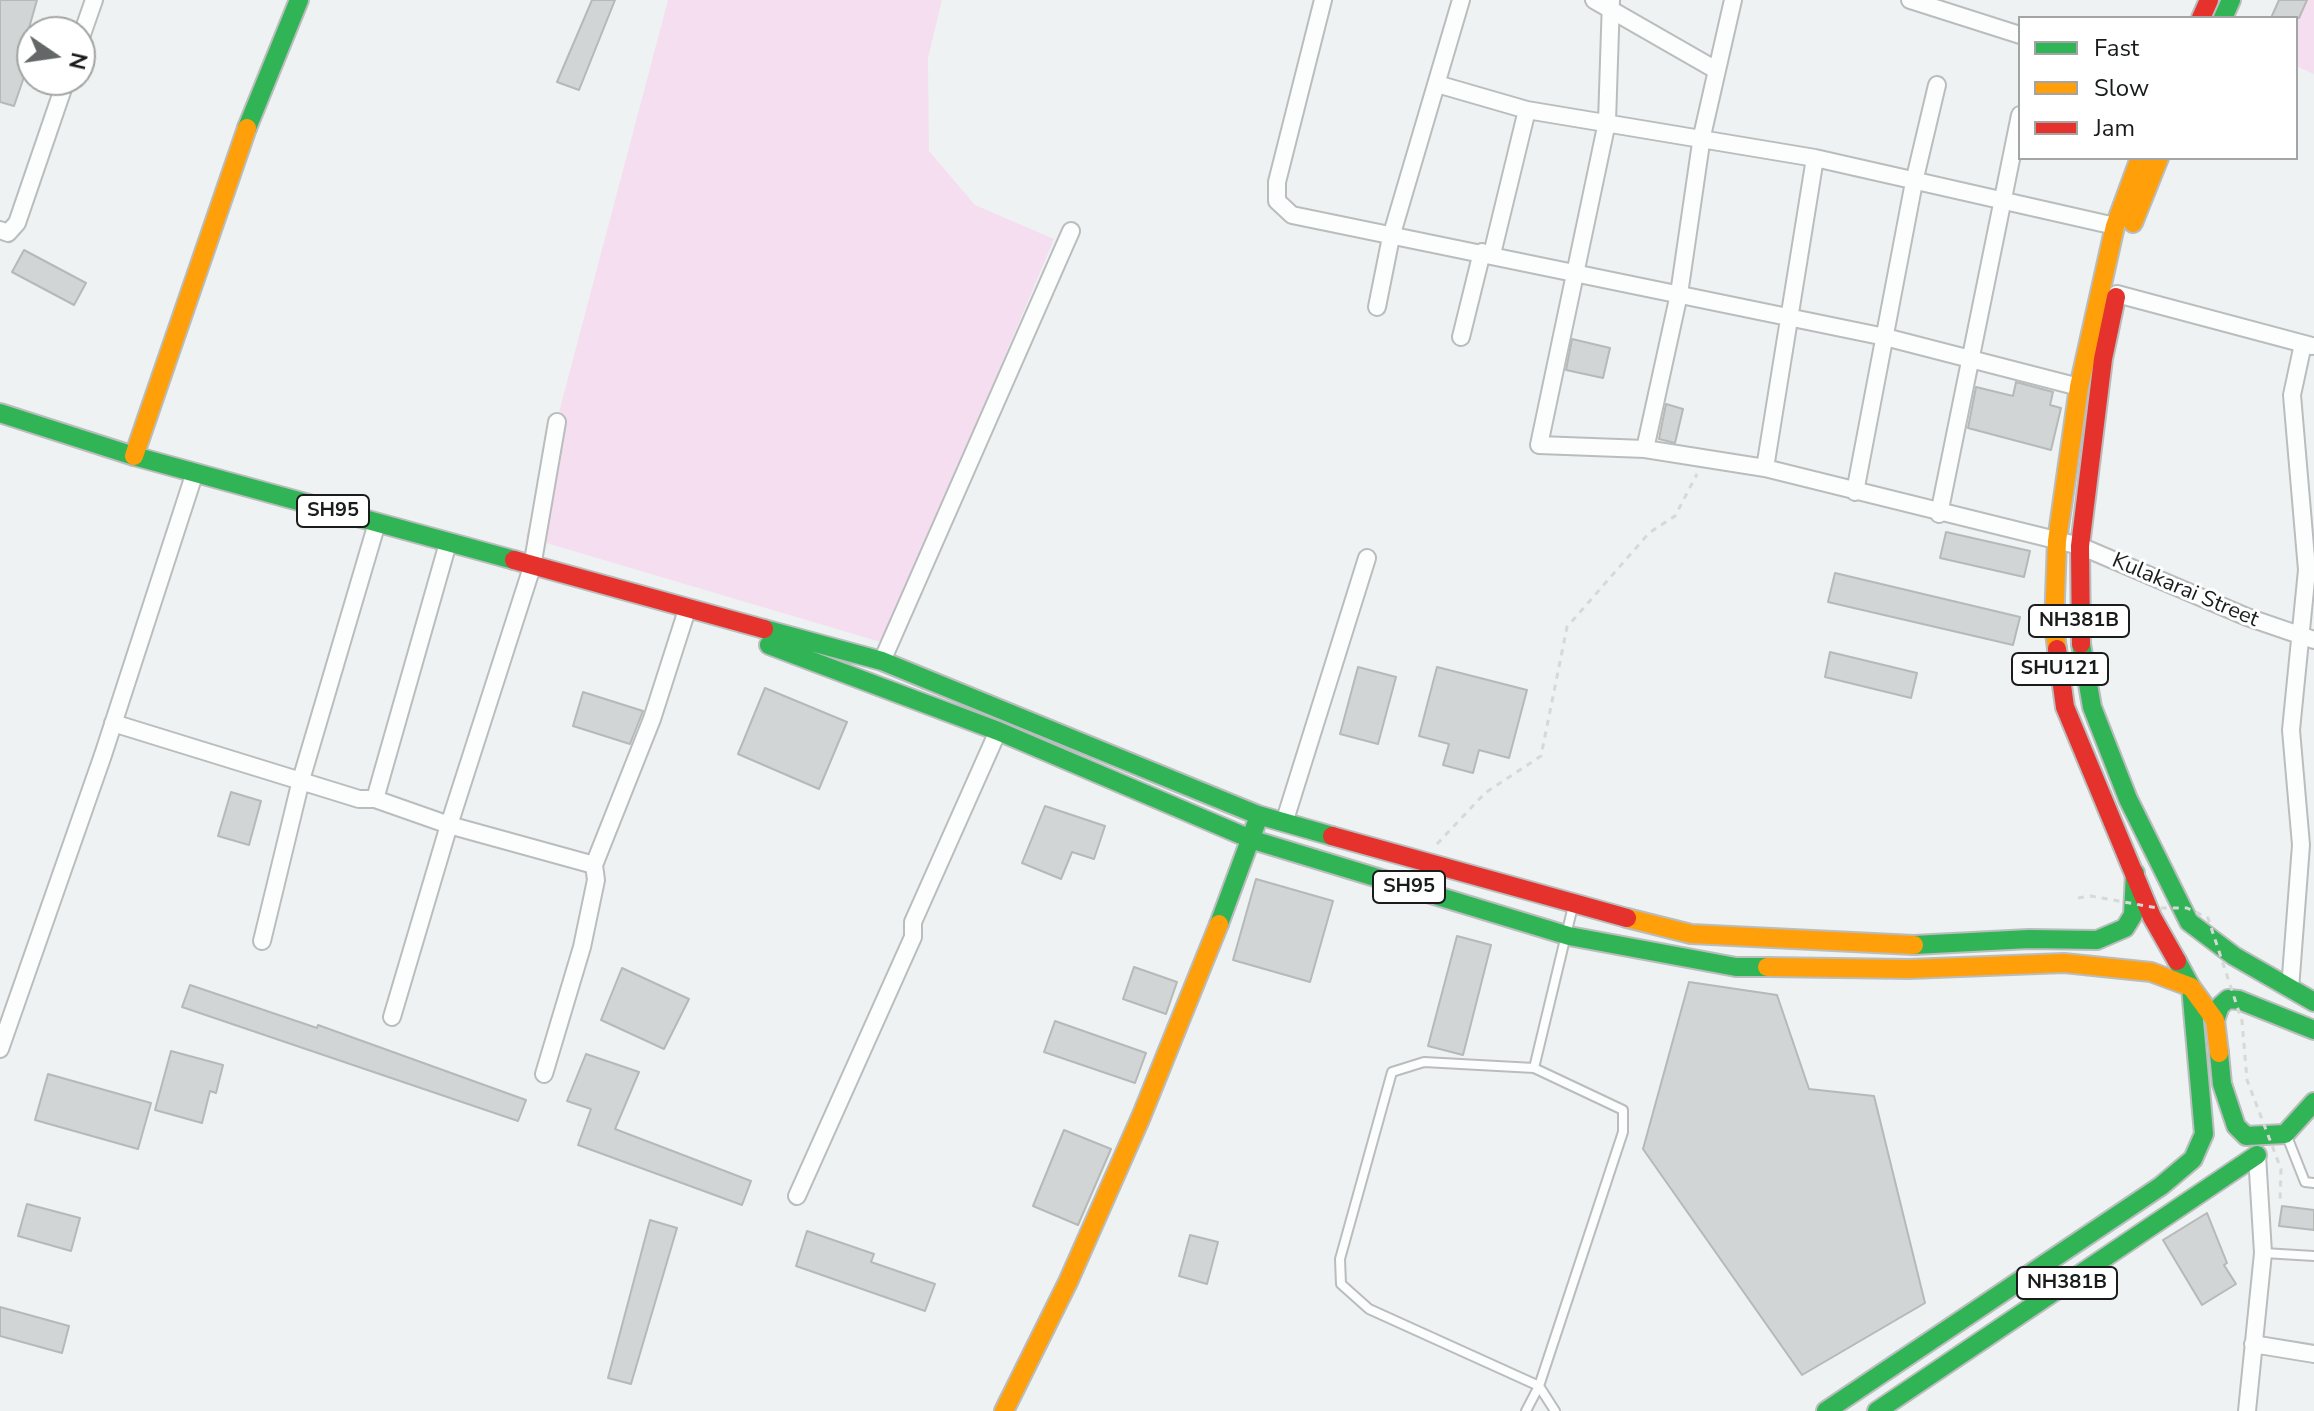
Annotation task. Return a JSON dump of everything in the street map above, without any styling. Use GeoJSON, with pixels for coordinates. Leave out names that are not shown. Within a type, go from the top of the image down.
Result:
{"type":"FeatureCollection","features":[{"type":"Feature","properties":{"kind":"main road"},"geometry":{"type":"LineString","coordinates":[[134,456],[259,92],[294,2]]}},
{"type":"Feature","properties":{"kind":"main road","name":"SHU121"},"geometry":{"type":"LineString","coordinates":[[2139,160],[2115,226],[2079,387],[2057,541],[2054,625],[2065,707],[2161,937],[2215,1020],[2222,1084],[2236,1126],[2246,1136],[2285,1134],[2314,1102]]}},
{"type":"Feature","properties":{"kind":"main road","name":"NH381B"},"geometry":{"type":"LineString","coordinates":[[2158,160],[2131,229],[2103,359],[2080,546],[2079,631],[2092,707],[2128,799],[2172,894],[2189,922],[2234,956],[2314,1002]]}},
{"type":"Feature","properties":{"kind":"main road","name":"SH95"},"geometry":{"type":"LineString","coordinates":[[0,413],[134,456],[666,605],[882,661],[1258,815],[1573,905],[1691,934],[1781,941],[1929,946],[2029,939],[2097,940],[2125,928],[2133,915],[2135,873]]}},
{"type":"Feature","properties":{"kind":"main road","name":"SH95"},"geometry":{"type":"LineString","coordinates":[[666,605],[998,731],[1253,840],[1569,936],[1736,967],[1909,969],[2064,963],[2151,972],[2191,987]]}},
{"type":"Feature","properties":{"kind":"main road"},"geometry":{"type":"LineString","coordinates":[[1004,1411],[1068,1282],[1141,1117],[1253,840],[1258,815]]}},
{"type":"Feature","properties":{"kind":"main road","name":"SHU121"},"geometry":{"type":"LineString","coordinates":[[2191,987],[2204,1134],[2193,1159]]}},
{"type":"Feature","properties":{"kind":"main road"},"geometry":{"type":"LineString","coordinates":[[2215,1020],[2220,1006],[2228,999],[2239,1000],[2314,1030]]}},
{"type":"Feature","properties":{"kind":"main road","name":"SHU121"},"geometry":{"type":"LineString","coordinates":[[2257,1155],[2314,1116]]}},
{"type":"Feature","properties":{"kind":"main road","name":"NH381B"},"geometry":{"type":"LineString","coordinates":[[1876,1411],[2257,1155]]}},
{"type":"Feature","properties":{"kind":"main road","name":"NH381B"},"geometry":{"type":"LineString","coordinates":[[1826,1411],[2161,1186],[2193,1159]]}},
{"type":"Feature","properties":{"kind":"main road"},"geometry":{"type":"LineString","coordinates":[[1874,1381],[1876,1411]]}},
{"type":"Feature","properties":{"kind":"street"},"geometry":{"type":"LineString","coordinates":[[1323,0],[1277,182],[1277,201],[1292,215],[1885,337],[2079,387]]}},
{"type":"Feature","properties":{"kind":"street"},"geometry":{"type":"LineString","coordinates":[[1377,307],[1391,237],[1461,0]]}},
{"type":"Feature","properties":{"kind":"street"},"geometry":{"type":"LineString","coordinates":[[1645,449],[1679,294],[1702,136],[1733,0]]}},
{"type":"Feature","properties":{"kind":"street"},"geometry":{"type":"LineString","coordinates":[[1910,0],[2018,34]]}},
{"type":"Feature","properties":{"kind":"street"},"geometry":{"type":"LineString","coordinates":[[1605,2],[1716,70]]}},
{"type":"Feature","properties":{"kind":"street"},"geometry":{"type":"LineString","coordinates":[[1575,273],[1607,122],[1605,2]]}},
{"type":"Feature","properties":{"kind":"street"},"geometry":{"type":"LineString","coordinates":[[1437,84],[1527,110],[1702,136],[1815,158],[2115,226]]}},
{"type":"Feature","properties":{"kind":"street"},"geometry":{"type":"LineString","coordinates":[[1855,492],[1914,182],[1937,85]]}},
{"type":"Feature","properties":{"kind":"street"},"geometry":{"type":"LineString","coordinates":[[0,230],[8,233],[17,223],[61,96]]}},
{"type":"Feature","properties":{"kind":"street"},"geometry":{"type":"LineString","coordinates":[[1461,337],[1527,110]]}},
{"type":"Feature","properties":{"kind":"street"},"geometry":{"type":"LineString","coordinates":[[1939,514],[2018,125]]}},
{"type":"Feature","properties":{"kind":"street"},"geometry":{"type":"LineString","coordinates":[[1765,468],[1815,158]]}},
{"type":"Feature","properties":{"kind":"street"},"geometry":{"type":"LineString","coordinates":[[882,661],[1071,231]]}},
{"type":"Feature","properties":{"kind":"street","name":"Kulakarai Street"},"geometry":{"type":"LineString","coordinates":[[1575,273],[1539,445],[1645,449],[1765,468],[1939,514],[2080,546],[2308,639]]}},
{"type":"Feature","properties":{"kind":"street"},"geometry":{"type":"LineString","coordinates":[[2117,294],[2309,346],[2292,395],[2307,570],[2308,639],[2291,730],[2301,845],[2290,989]]}},
{"type":"Feature","properties":{"kind":"street"},"geometry":{"type":"LineString","coordinates":[[392,1017],[449,825],[532,567],[557,422]]}},
{"type":"Feature","properties":{"kind":"street"},"geometry":{"type":"LineString","coordinates":[[0,1049],[113,723],[195,472]]}},
{"type":"Feature","properties":{"kind":"street"},"geometry":{"type":"LineString","coordinates":[[262,941],[301,780],[377,523]]}},
{"type":"Feature","properties":{"kind":"street"},"geometry":{"type":"LineString","coordinates":[[375,799],[448,543]]}},
{"type":"Feature","properties":{"kind":"street"},"geometry":{"type":"LineString","coordinates":[[1284,823],[1367,558]]}},
{"type":"Feature","properties":{"kind":"street"},"geometry":{"type":"LineString","coordinates":[[544,1074],[582,947],[596,880],[594,865],[652,719],[686,613]]}},
{"type":"Feature","properties":{"kind":"street"},"geometry":{"type":"LineString","coordinates":[[113,723],[359,799],[375,799],[449,825],[594,865]]}},
{"type":"Feature","properties":{"kind":"street"},"geometry":{"type":"LineString","coordinates":[[797,1196],[913,937],[913,922],[998,731]]}},
{"type":"Feature","properties":{"kind":"street"},"geometry":{"type":"LineString","coordinates":[[2247,1411],[2263,1253],[2257,1155]]}},
{"type":"Feature","properties":{"kind":"street"},"geometry":{"type":"LineString","coordinates":[[2253,1344],[2314,1354]]}},
{"type":"Feature","properties":{"kind":"lane"},"geometry":{"type":"LineString","coordinates":[[1534,1068],[1569,936],[1573,905]]}},
{"type":"Feature","properties":{"kind":"lane"},"geometry":{"type":"LineString","coordinates":[[1526,1411],[1539,1386],[1623,1132],[1623,1110],[1534,1068],[1424,1062],[1392,1072],[1340,1259],[1341,1284],[1369,1309],[1539,1386],[1555,1411]]}},
{"type":"Feature","properties":{"kind":"lane"},"geometry":{"type":"LineString","coordinates":[[2285,1134],[2305,1182],[2314,1183]]}},
{"type":"Feature","properties":{"kind":"lane"},"geometry":{"type":"LineString","coordinates":[[2263,1253],[2314,1256]]}},
{"type":"Feature","properties":{"kind":"path"},"geometry":{"type":"LineString","coordinates":[[1422,863],[1453,823],[1485,793],[1541,756],[1567,627],[1649,533],[1675,516],[1705,458]]}},
{"type":"Feature","properties":{"kind":"path"},"geometry":{"type":"LineString","coordinates":[[2078,898],[2091,896],[2157,908],[2187,908],[2208,918],[2242,1021],[2247,1080],[2281,1169],[2280,1201]]}},
{"type":"Feature","properties":{"kind":"shaded area"},"geometry":{"type":"Polygon","coordinates":[[[668,0],[942,0],[928,58],[929,151],[975,205],[1054,239],[884,643],[526,537],[668,0]]]}},
{"type":"Feature","properties":{"kind":"shaded area"},"geometry":{"type":"Polygon","coordinates":[[[2299,0],[2314,0],[2314,74],[2298,67],[2298,16],[2293,16],[2299,0]]]}},
{"type":"Feature","properties":{"kind":"building"},"geometry":{"type":"Polygon","coordinates":[[[0,0],[37,0],[32,16],[16,16],[17,96],[14,106],[0,102],[0,0]]]}},
{"type":"Feature","properties":{"kind":"building"},"geometry":{"type":"Polygon","coordinates":[[[592,0],[615,0],[579,90],[557,82],[592,0]]]}},
{"type":"Feature","properties":{"kind":"building"},"geometry":{"type":"Polygon","coordinates":[[[2279,0],[2307,0],[2299,18],[2272,16],[2279,0]]]}},
{"type":"Feature","properties":{"kind":"building"},"geometry":{"type":"Polygon","coordinates":[[[24,250],[86,283],[74,305],[12,272],[24,250]]]}},
{"type":"Feature","properties":{"kind":"building"},"geometry":{"type":"Polygon","coordinates":[[[1572,339],[1610,348],[1603,378],[1566,370],[1572,339]]]}},
{"type":"Feature","properties":{"kind":"building"},"geometry":{"type":"Polygon","coordinates":[[[2016,382],[2053,392],[2050,405],[2061,408],[2051,450],[1968,428],[1976,387],[2013,396],[2016,382]]]}},
{"type":"Feature","properties":{"kind":"building"},"geometry":{"type":"Polygon","coordinates":[[[1666,404],[1683,409],[1675,443],[1659,439],[1666,404]]]}},
{"type":"Feature","properties":{"kind":"building"},"geometry":{"type":"Polygon","coordinates":[[[1946,532],[2030,551],[2024,577],[1940,558],[1946,532]]]}},
{"type":"Feature","properties":{"kind":"building"},"geometry":{"type":"Polygon","coordinates":[[[1835,573],[2020,617],[2013,645],[1828,602],[1835,573]]]}},
{"type":"Feature","properties":{"kind":"building"},"geometry":{"type":"Polygon","coordinates":[[[1830,652],[1917,673],[1911,698],[1825,677],[1830,652]]]}},
{"type":"Feature","properties":{"kind":"building"},"geometry":{"type":"Polygon","coordinates":[[[1358,667],[1396,677],[1378,744],[1340,734],[1358,667]]]}},
{"type":"Feature","properties":{"kind":"building"},"geometry":{"type":"Polygon","coordinates":[[[1437,667],[1527,690],[1509,758],[1479,750],[1473,773],[1443,765],[1449,744],[1419,736],[1437,667]]]}},
{"type":"Feature","properties":{"kind":"building"},"geometry":{"type":"Polygon","coordinates":[[[765,688],[847,722],[819,789],[738,754],[765,688]]]}},
{"type":"Feature","properties":{"kind":"building"},"geometry":{"type":"Polygon","coordinates":[[[583,692],[643,711],[630,744],[573,726],[583,692]]]}},
{"type":"Feature","properties":{"kind":"building"},"geometry":{"type":"Polygon","coordinates":[[[231,792],[261,801],[249,845],[218,836],[231,792]]]}},
{"type":"Feature","properties":{"kind":"building"},"geometry":{"type":"Polygon","coordinates":[[[1045,806],[1105,826],[1094,859],[1072,852],[1061,879],[1022,863],[1045,806]]]}},
{"type":"Feature","properties":{"kind":"building"},"geometry":{"type":"Polygon","coordinates":[[[1256,879],[1333,901],[1310,982],[1233,960],[1256,879]]]}},
{"type":"Feature","properties":{"kind":"building"},"geometry":{"type":"Polygon","coordinates":[[[1457,936],[1491,945],[1463,1055],[1428,1046],[1457,936]]]}},
{"type":"Feature","properties":{"kind":"building"},"geometry":{"type":"Polygon","coordinates":[[[1134,967],[1177,982],[1166,1014],[1123,999],[1134,967]]]}},
{"type":"Feature","properties":{"kind":"building"},"geometry":{"type":"Polygon","coordinates":[[[622,968],[689,999],[664,1049],[601,1020],[622,968]]]}},
{"type":"Feature","properties":{"kind":"building"},"geometry":{"type":"Polygon","coordinates":[[[1689,982],[1777,995],[1809,1089],[1874,1096],[1925,1303],[1802,1375],[1643,1149],[1689,982]]]}},
{"type":"Feature","properties":{"kind":"building"},"geometry":{"type":"Polygon","coordinates":[[[190,985],[317,1028],[318,1025],[526,1100],[518,1121],[182,1007],[190,985]]]}},
{"type":"Feature","properties":{"kind":"building"},"geometry":{"type":"Polygon","coordinates":[[[1055,1021],[1146,1053],[1135,1083],[1044,1052],[1055,1021]]]}},
{"type":"Feature","properties":{"kind":"building"},"geometry":{"type":"Polygon","coordinates":[[[171,1051],[223,1065],[216,1093],[210,1091],[202,1123],[155,1110],[171,1051]]]}},
{"type":"Feature","properties":{"kind":"building"},"geometry":{"type":"Polygon","coordinates":[[[586,1054],[639,1072],[615,1129],[751,1181],[742,1205],[578,1145],[591,1109],[567,1101],[586,1054]]]}},
{"type":"Feature","properties":{"kind":"building"},"geometry":{"type":"Polygon","coordinates":[[[48,1074],[151,1103],[138,1149],[35,1120],[48,1074]]]}},
{"type":"Feature","properties":{"kind":"building"},"geometry":{"type":"Polygon","coordinates":[[[1064,1130],[1111,1149],[1078,1225],[1033,1206],[1064,1130]]]}},
{"type":"Feature","properties":{"kind":"building"},"geometry":{"type":"Polygon","coordinates":[[[27,1204],[80,1218],[71,1251],[18,1236],[27,1204]]]}},
{"type":"Feature","properties":{"kind":"building"},"geometry":{"type":"Polygon","coordinates":[[[2282,1206],[2314,1210],[2314,1230],[2279,1226],[2282,1206]]]}},
{"type":"Feature","properties":{"kind":"building"},"geometry":{"type":"Polygon","coordinates":[[[2207,1213],[2227,1263],[2224,1265],[2236,1284],[2202,1305],[2163,1240],[2207,1213]]]}},
{"type":"Feature","properties":{"kind":"building"},"geometry":{"type":"Polygon","coordinates":[[[650,1220],[677,1228],[631,1384],[608,1378],[650,1220]]]}},
{"type":"Feature","properties":{"kind":"building"},"geometry":{"type":"Polygon","coordinates":[[[807,1231],[874,1254],[871,1262],[935,1284],[925,1311],[796,1266],[807,1231]]]}},
{"type":"Feature","properties":{"kind":"building"},"geometry":{"type":"Polygon","coordinates":[[[1190,1235],[1218,1242],[1207,1284],[1179,1276],[1190,1235]]]}},
{"type":"Feature","properties":{"kind":"building"},"geometry":{"type":"Polygon","coordinates":[[[0,1307],[69,1326],[62,1353],[0,1336],[0,1307]]]}},
{"type":"Feature","properties":{"kind":"traffic: fast"},"geometry":{"type":"LineString","coordinates":[[247,128],[299,0]]}},
{"type":"Feature","properties":{"kind":"traffic: fast"},"geometry":{"type":"LineString","coordinates":[[2224,16],[2231,0]]}},
{"type":"Feature","properties":{"kind":"traffic: fast"},"geometry":{"type":"LineString","coordinates":[[0,413],[134,456],[514,560]]}},
{"type":"Feature","properties":{"kind":"traffic: fast"},"geometry":{"type":"LineString","coordinates":[[764,629],[882,661],[1258,815],[1332,836]]}},
{"type":"Feature","properties":{"kind":"traffic: fast"},"geometry":{"type":"LineString","coordinates":[[2081,644],[2092,707],[2128,799],[2189,922],[2234,956],[2314,1002]]}},
{"type":"Feature","properties":{"kind":"traffic: fast"},"geometry":{"type":"LineString","coordinates":[[769,645],[998,731],[1253,840],[1569,936],[1736,967],[1767,967]]}},
{"type":"Feature","properties":{"kind":"traffic: fast"},"geometry":{"type":"LineString","coordinates":[[1219,924],[1256,824]]}},
{"type":"Feature","properties":{"kind":"traffic: fast"},"geometry":{"type":"LineString","coordinates":[[1914,945],[2029,939],[2097,940],[2125,928],[2133,915],[2135,873]]}},
{"type":"Feature","properties":{"kind":"traffic: fast"},"geometry":{"type":"LineString","coordinates":[[2177,961],[2191,987],[2204,1134],[2193,1159]]}},
{"type":"Feature","properties":{"kind":"traffic: fast"},"geometry":{"type":"LineString","coordinates":[[2215,1020],[2220,1006],[2228,999],[2239,1000],[2314,1030]]}},
{"type":"Feature","properties":{"kind":"traffic: fast"},"geometry":{"type":"LineString","coordinates":[[2219,1053],[2222,1084],[2236,1126],[2246,1136],[2285,1134],[2314,1102]]}},
{"type":"Feature","properties":{"kind":"traffic: fast"},"geometry":{"type":"LineString","coordinates":[[1877,1411],[2257,1155]]}},
{"type":"Feature","properties":{"kind":"traffic: fast"},"geometry":{"type":"LineString","coordinates":[[1826,1411],[2161,1186],[2193,1159]]}},
{"type":"Feature","properties":{"kind":"traffic: slow"},"geometry":{"type":"LineString","coordinates":[[134,456],[247,128]]}},
{"type":"Feature","properties":{"kind":"traffic: slow"},"geometry":{"type":"LineString","coordinates":[[2057,649],[2054,625],[2057,541],[2079,387],[2115,226],[2139,160]]}},
{"type":"Feature","properties":{"kind":"traffic: slow"},"geometry":{"type":"LineString","coordinates":[[2133,223],[2158,160]]}},
{"type":"Feature","properties":{"kind":"traffic: slow"},"geometry":{"type":"LineString","coordinates":[[1627,918],[1691,934],[1914,945]]}},
{"type":"Feature","properties":{"kind":"traffic: slow"},"geometry":{"type":"LineString","coordinates":[[1004,1411],[1068,1282],[1141,1117],[1219,924]]}},
{"type":"Feature","properties":{"kind":"traffic: slow"},"geometry":{"type":"LineString","coordinates":[[1767,967],[1909,969],[2064,963],[2151,972],[2191,987],[2215,1020],[2219,1053]]}},
{"type":"Feature","properties":{"kind":"traffic: jam"},"geometry":{"type":"LineString","coordinates":[[2202,16],[2209,0]]}},
{"type":"Feature","properties":{"kind":"traffic: jam"},"geometry":{"type":"LineString","coordinates":[[2081,644],[2080,546],[2103,359],[2116,297]]}},
{"type":"Feature","properties":{"kind":"traffic: jam"},"geometry":{"type":"LineString","coordinates":[[514,560],[764,629]]}},
{"type":"Feature","properties":{"kind":"traffic: jam"},"geometry":{"type":"LineString","coordinates":[[2057,649],[2065,707],[2152,917],[2177,961]]}},
{"type":"Feature","properties":{"kind":"traffic: jam"},"geometry":{"type":"LineString","coordinates":[[1332,836],[1627,918]]}}]}
